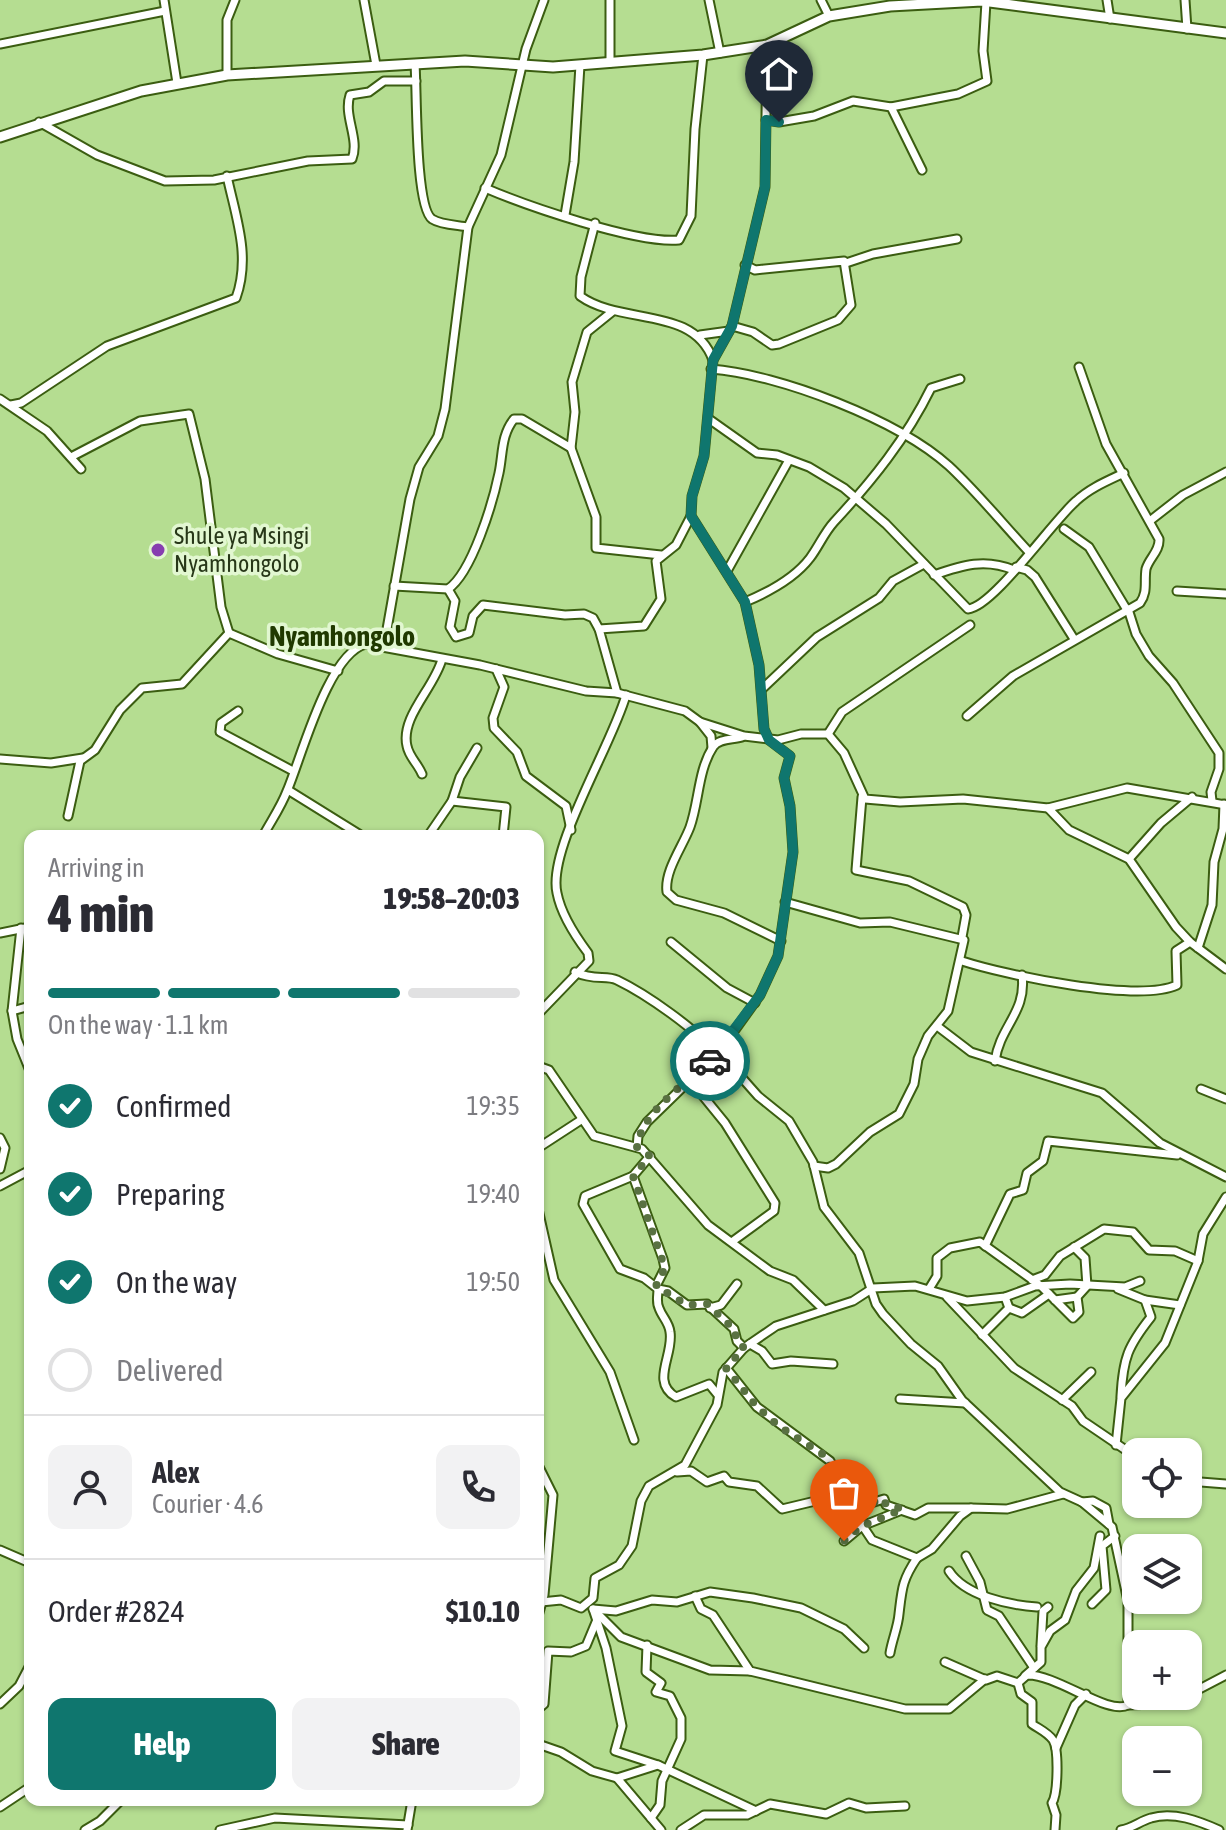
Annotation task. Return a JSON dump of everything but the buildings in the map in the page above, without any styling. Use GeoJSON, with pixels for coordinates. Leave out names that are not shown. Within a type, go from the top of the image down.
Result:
{"type":"FeatureCollection","features":[{"type":"Feature","properties":{"kind":"main road"},"geometry":{"type":"LineString","coordinates":[[0,137],[39,122],[177,83],[227,75],[465,61],[580,65],[703,55],[767,45],[829,16],[890,6],[986,2],[1226,33]]}},
{"type":"Feature","properties":{"kind":"street"},"geometry":{"type":"LineString","coordinates":[[164,0],[177,83]]}},
{"type":"Feature","properties":{"kind":"street"},"geometry":{"type":"LineString","coordinates":[[227,75],[227,20],[235,0]]}},
{"type":"Feature","properties":{"kind":"street"},"geometry":{"type":"LineString","coordinates":[[364,0],[376,65]]}},
{"type":"Feature","properties":{"kind":"street"},"geometry":{"type":"LineString","coordinates":[[384,646],[413,485],[438,436],[445,409],[468,227],[507,137],[522,64],[544,0]]}},
{"type":"Feature","properties":{"kind":"street"},"geometry":{"type":"LineString","coordinates":[[610,0],[610,63]]}},
{"type":"Feature","properties":{"kind":"street"},"geometry":{"type":"LineString","coordinates":[[709,0],[720,53]]}},
{"type":"Feature","properties":{"kind":"street"},"geometry":{"type":"LineString","coordinates":[[821,0],[829,16]]}},
{"type":"Feature","properties":{"kind":"street"},"geometry":{"type":"LineString","coordinates":[[1107,0],[1110,19]]}},
{"type":"Feature","properties":{"kind":"street"},"geometry":{"type":"LineString","coordinates":[[1185,0],[1187,29]]}},
{"type":"Feature","properties":{"kind":"street"},"geometry":{"type":"LineString","coordinates":[[766,120],[779,122],[814,116],[853,101],[891,107],[958,94],[987,81],[983,51],[986,2]]}},
{"type":"Feature","properties":{"kind":"street"},"geometry":{"type":"LineString","coordinates":[[0,44],[165,11]]}},
{"type":"Feature","properties":{"kind":"street"},"geometry":{"type":"LineString","coordinates":[[599,629],[644,626],[661,599],[655,565],[661,555],[676,545],[691,516],[709,419],[712,364],[731,328],[765,187],[767,45]]}},
{"type":"Feature","properties":{"kind":"street"},"geometry":{"type":"LineString","coordinates":[[485,188],[645,239],[669,241],[683,238],[691,216],[695,129],[703,55]]}},
{"type":"Feature","properties":{"kind":"street"},"geometry":{"type":"LineString","coordinates":[[415,64],[420,183],[425,209],[434,220],[468,227]]}},
{"type":"Feature","properties":{"kind":"street"},"geometry":{"type":"LineString","coordinates":[[565,215],[574,162],[580,65]]}},
{"type":"Feature","properties":{"kind":"street"},"geometry":{"type":"LineString","coordinates":[[39,122],[97,155],[165,181],[203,181],[308,161],[352,159],[355,145],[349,118],[350,95],[369,92],[384,81],[416,81]]}},
{"type":"Feature","properties":{"kind":"street"},"geometry":{"type":"LineString","coordinates":[[891,107],[922,170]]}},
{"type":"Feature","properties":{"kind":"street"},"geometry":{"type":"LineString","coordinates":[[11,405],[21,403],[99,350],[124,337],[236,298],[242,277],[242,237],[227,176]]}},
{"type":"Feature","properties":{"kind":"street"},"geometry":{"type":"LineString","coordinates":[[595,223],[581,277],[580,296],[613,311],[672,322],[700,335],[731,328],[753,332],[772,345],[838,320],[851,305],[846,263]]}},
{"type":"Feature","properties":{"kind":"street"},"geometry":{"type":"LineString","coordinates":[[745,265],[755,270],[846,263],[957,239]]}},
{"type":"Feature","properties":{"kind":"street"},"geometry":{"type":"LineString","coordinates":[[613,311],[587,332],[573,371],[575,412],[571,448],[596,517],[596,548],[661,555]]}},
{"type":"Feature","properties":{"kind":"street"},"geometry":{"type":"LineString","coordinates":[[700,335],[712,364]]}},
{"type":"Feature","properties":{"kind":"street"},"geometry":{"type":"LineString","coordinates":[[712,364],[804,390],[870,418],[903,437],[950,467],[1029,552]]}},
{"type":"Feature","properties":{"kind":"street"},"geometry":{"type":"LineString","coordinates":[[967,716],[1013,676],[1143,599],[1147,565],[1160,544],[1151,520],[1106,444],[1079,367]]}},
{"type":"Feature","properties":{"kind":"street"},"geometry":{"type":"LineString","coordinates":[[745,602],[772,590],[802,566],[826,531],[857,499],[903,437],[931,388],[960,379]]}},
{"type":"Feature","properties":{"kind":"street"},"geometry":{"type":"LineString","coordinates":[[0,399],[47,431],[81,469]]}},
{"type":"Feature","properties":{"kind":"street"},"geometry":{"type":"LineString","coordinates":[[71,457],[140,421],[189,414],[205,479],[221,607],[229,633]]}},
{"type":"Feature","properties":{"kind":"street"},"geometry":{"type":"LineString","coordinates":[[448,589],[476,547],[499,478],[504,441],[512,421],[522,419],[571,448]]}},
{"type":"Feature","properties":{"kind":"street"},"geometry":{"type":"LineString","coordinates":[[709,419],[757,453],[809,467],[857,499],[962,605],[974,608],[999,588],[1077,499],[1124,473]]}},
{"type":"Feature","properties":{"kind":"street"},"geometry":{"type":"LineString","coordinates":[[727,571],[789,460]]}},
{"type":"Feature","properties":{"kind":"street"},"geometry":{"type":"LineString","coordinates":[[1151,520],[1183,495],[1226,472]]}},
{"type":"Feature","properties":{"kind":"street"},"geometry":{"type":"LineString","coordinates":[[637,1147],[642,1128],[718,1054],[755,1003],[771,973],[781,941],[793,852],[790,806],[784,778],[790,756],[769,740],[764,729],[762,689],[745,602],[700,535],[691,516]]}},
{"type":"Feature","properties":{"kind":"street"},"geometry":{"type":"LineString","coordinates":[[1064,529],[1089,547],[1128,610],[1136,634],[1149,656],[1220,744],[1212,801]]}},
{"type":"Feature","properties":{"kind":"street"},"geometry":{"type":"LineString","coordinates":[[934,575],[972,563],[1000,564],[1027,570],[1035,577],[1074,639]]}},
{"type":"Feature","properties":{"kind":"street"},"geometry":{"type":"LineString","coordinates":[[762,689],[817,637],[885,594],[893,581],[924,564]]}},
{"type":"Feature","properties":{"kind":"street"},"geometry":{"type":"LineString","coordinates":[[394,586],[448,589]]}},
{"type":"Feature","properties":{"kind":"street"},"geometry":{"type":"LineString","coordinates":[[448,589],[455,601],[450,627],[456,637],[469,633],[473,616],[483,605],[565,615],[584,614],[593,618],[622,694],[562,850],[556,891],[588,953],[589,961],[544,1007]]}},
{"type":"Feature","properties":{"kind":"street"},"geometry":{"type":"LineString","coordinates":[[1177,591],[1226,594]]}},
{"type":"Feature","properties":{"kind":"street"},"geometry":{"type":"LineString","coordinates":[[828,734],[842,712],[970,625]]}},
{"type":"Feature","properties":{"kind":"street"},"geometry":{"type":"LineString","coordinates":[[229,633],[245,637],[278,654],[338,671]]}},
{"type":"Feature","properties":{"kind":"street"},"geometry":{"type":"LineString","coordinates":[[0,759],[51,763],[83,758],[95,750],[120,710],[140,689],[182,684],[229,633]]}},
{"type":"Feature","properties":{"kind":"street"},"geometry":{"type":"LineString","coordinates":[[266,830],[288,790],[293,771],[338,671],[361,645],[384,646],[586,691],[622,694],[685,711],[700,722],[711,736],[712,748],[698,790],[691,825],[667,878],[667,892],[676,900],[724,913],[781,941]]}},
{"type":"Feature","properties":{"kind":"street"},"geometry":{"type":"LineString","coordinates":[[422,774],[410,756],[406,737],[416,709],[435,681],[442,659]]}},
{"type":"Feature","properties":{"kind":"street"},"geometry":{"type":"LineString","coordinates":[[496,669],[504,687],[493,718],[494,728],[517,752],[526,776],[566,806],[571,831]]}},
{"type":"Feature","properties":{"kind":"street"},"geometry":{"type":"LineString","coordinates":[[238,711],[221,723],[220,732],[293,771]]}},
{"type":"Feature","properties":{"kind":"street"},"geometry":{"type":"LineString","coordinates":[[700,722],[744,736],[769,740],[801,734],[828,734],[844,753],[862,797],[856,870],[909,881],[963,907],[966,915],[962,961],[948,1011],[921,1053],[914,1084],[899,1114],[870,1132],[836,1164],[828,1168],[814,1166]]}},
{"type":"Feature","properties":{"kind":"street"},"geometry":{"type":"LineString","coordinates":[[712,748],[720,742],[744,736]]}},
{"type":"Feature","properties":{"kind":"street"},"geometry":{"type":"LineString","coordinates":[[432,830],[452,801],[460,777],[477,748]]}},
{"type":"Feature","properties":{"kind":"street"},"geometry":{"type":"LineString","coordinates":[[68,816],[83,758]]}},
{"type":"Feature","properties":{"kind":"street"},"geometry":{"type":"LineString","coordinates":[[862,797],[900,802],[975,799],[1048,808],[1119,788],[1192,797],[1225,805],[1223,829],[1214,862],[1212,905],[1198,948]]}},
{"type":"Feature","properties":{"kind":"street"},"geometry":{"type":"LineString","coordinates":[[288,790],[316,804],[350,830]]}},
{"type":"Feature","properties":{"kind":"street"},"geometry":{"type":"LineString","coordinates":[[1129,859],[1161,823],[1192,797]]}},
{"type":"Feature","properties":{"kind":"street"},"geometry":{"type":"LineString","coordinates":[[452,801],[506,807],[504,830]]}},
{"type":"Feature","properties":{"kind":"street"},"geometry":{"type":"LineString","coordinates":[[1048,808],[1069,830],[1129,859],[1190,942],[1226,969]]}},
{"type":"Feature","properties":{"kind":"street"},"geometry":{"type":"LineString","coordinates":[[785,902],[864,924],[890,922],[934,935],[962,937]]}},
{"type":"Feature","properties":{"kind":"street"},"geometry":{"type":"LineString","coordinates":[[0,933],[24,928]]}},
{"type":"Feature","properties":{"kind":"street"},"geometry":{"type":"LineString","coordinates":[[24,940],[12,1011],[24,1056]]}},
{"type":"Feature","properties":{"kind":"street"},"geometry":{"type":"LineString","coordinates":[[671,942],[727,988],[755,1003]]}},
{"type":"Feature","properties":{"kind":"street"},"geometry":{"type":"LineString","coordinates":[[962,961],[1056,984],[1157,992],[1177,985],[1176,951],[1190,942]]}},
{"type":"Feature","properties":{"kind":"street"},"geometry":{"type":"LineString","coordinates":[[575,972],[595,980],[609,978],[621,982],[672,1013],[718,1054],[758,1096],[789,1121],[814,1166],[824,1207],[859,1253],[876,1304],[883,1314],[911,1344],[938,1366],[967,1404],[1063,1494],[1082,1502],[1092,1514],[1109,1524]]}},
{"type":"Feature","properties":{"kind":"street"},"geometry":{"type":"LineString","coordinates":[[995,1061],[999,1042],[1021,1006],[1022,975]]}},
{"type":"Feature","properties":{"kind":"street"},"geometry":{"type":"LineString","coordinates":[[12,1011],[24,1008]]}},
{"type":"Feature","properties":{"kind":"street"},"geometry":{"type":"LineString","coordinates":[[937,1026],[971,1052],[1102,1093],[1133,1116],[1160,1143],[1226,1177]]}},
{"type":"Feature","properties":{"kind":"street"},"geometry":{"type":"LineString","coordinates":[[544,1068],[549,1070],[581,1120],[603,1140],[637,1147],[650,1156],[708,1225],[770,1271],[793,1280],[824,1310]]}},
{"type":"Feature","properties":{"kind":"street"},"geometry":{"type":"LineString","coordinates":[[690,1080],[718,1113],[775,1203],[774,1211],[733,1241]]}},
{"type":"Feature","properties":{"kind":"street"},"geometry":{"type":"LineString","coordinates":[[1201,1089],[1226,1099]]}},
{"type":"Feature","properties":{"kind":"street"},"geometry":{"type":"LineString","coordinates":[[544,1144],[581,1120]]}},
{"type":"Feature","properties":{"kind":"street"},"geometry":{"type":"LineString","coordinates":[[0,1138],[5,1148],[0,1169],[3,1185],[24,1173]]}},
{"type":"Feature","properties":{"kind":"street"},"geometry":{"type":"LineString","coordinates":[[985,1246],[1010,1194],[1023,1190],[1027,1173],[1043,1161],[1048,1141],[1182,1156]]}},
{"type":"Feature","properties":{"kind":"street"},"geometry":{"type":"LineString","coordinates":[[650,1156],[633,1176],[585,1196],[583,1204],[620,1269],[668,1291],[687,1305],[707,1304],[734,1329],[737,1341],[762,1351],[772,1364],[791,1361],[833,1364]]}},
{"type":"Feature","properties":{"kind":"street"},"geometry":{"type":"LineString","coordinates":[[633,1176],[665,1268],[657,1288],[657,1306],[670,1330],[671,1347],[663,1371],[668,1392],[676,1397],[709,1384],[719,1397]]}},
{"type":"Feature","properties":{"kind":"street"},"geometry":{"type":"LineString","coordinates":[[1121,1398],[1165,1343],[1198,1261],[1203,1234],[1226,1197]]}},
{"type":"Feature","properties":{"kind":"street"},"geometry":{"type":"LineString","coordinates":[[1032,1280],[1045,1275],[1060,1256],[1104,1229],[1133,1232],[1149,1250],[1175,1251],[1198,1261]]}},
{"type":"Feature","properties":{"kind":"street"},"geometry":{"type":"LineString","coordinates":[[544,1236],[554,1280],[610,1372],[634,1440]]}},
{"type":"Feature","properties":{"kind":"street"},"geometry":{"type":"LineString","coordinates":[[929,1289],[937,1276],[937,1258],[950,1248],[980,1242],[1041,1286],[1073,1318],[1079,1312],[1077,1297]]}},
{"type":"Feature","properties":{"kind":"street"},"geometry":{"type":"LineString","coordinates":[[1005,1297],[1009,1308],[1022,1313],[1052,1297],[1077,1297],[1087,1286],[1085,1258],[1074,1247]]}},
{"type":"Feature","properties":{"kind":"street"},"geometry":{"type":"LineString","coordinates":[[1115,1288],[1140,1281]]}},
{"type":"Feature","properties":{"kind":"street"},"geometry":{"type":"LineString","coordinates":[[710,1308],[721,1305],[737,1284]]}},
{"type":"Feature","properties":{"kind":"street"},"geometry":{"type":"LineString","coordinates":[[544,1597],[581,1608],[593,1598],[595,1578],[619,1565],[632,1546],[641,1501],[649,1486],[685,1465],[719,1397],[721,1375],[747,1346],[791,1319],[853,1301],[873,1288],[929,1289],[967,1301],[1005,1297],[1041,1286],[1087,1286],[1115,1288],[1145,1300],[1180,1305]]}},
{"type":"Feature","properties":{"kind":"street"},"geometry":{"type":"LineString","coordinates":[[947,1297],[1014,1368],[1062,1400],[1122,1449]]}},
{"type":"Feature","properties":{"kind":"street"},"geometry":{"type":"LineString","coordinates":[[1116,1445],[1123,1364],[1133,1338],[1151,1317],[1145,1300]]}},
{"type":"Feature","properties":{"kind":"street"},"geometry":{"type":"LineString","coordinates":[[982,1335],[1009,1308]]}},
{"type":"Feature","properties":{"kind":"street"},"geometry":{"type":"LineString","coordinates":[[726,1368],[757,1407],[830,1461],[839,1484],[828,1498]]}},
{"type":"Feature","properties":{"kind":"street"},"geometry":{"type":"LineString","coordinates":[[1062,1400],[1091,1372]]}},
{"type":"Feature","properties":{"kind":"street"},"geometry":{"type":"LineString","coordinates":[[900,1399],[967,1404]]}},
{"type":"Feature","properties":{"kind":"street"},"geometry":{"type":"LineString","coordinates":[[677,1472],[691,1471],[707,1482],[726,1476],[729,1482],[750,1483],[782,1509],[828,1498],[861,1506],[884,1499],[886,1505],[915,1515],[928,1508],[1007,1509],[1063,1494]]}},
{"type":"Feature","properties":{"kind":"street"},"geometry":{"type":"LineString","coordinates":[[544,1476],[553,1492],[544,1571]]}},
{"type":"Feature","properties":{"kind":"street"},"geometry":{"type":"LineString","coordinates":[[1202,1482],[1226,1484]]}},
{"type":"Feature","properties":{"kind":"street"},"geometry":{"type":"LineString","coordinates":[[1082,1502],[1093,1501],[1106,1508],[1128,1601],[1128,1630]]}},
{"type":"Feature","properties":{"kind":"street"},"geometry":{"type":"LineString","coordinates":[[890,1653],[899,1617],[903,1578],[917,1558],[932,1549],[971,1508]]}},
{"type":"Feature","properties":{"kind":"street"},"geometry":{"type":"LineString","coordinates":[[844,1541],[863,1525],[903,1509]]}},
{"type":"Feature","properties":{"kind":"street"},"geometry":{"type":"LineString","coordinates":[[863,1525],[872,1540],[917,1558]]}},
{"type":"Feature","properties":{"kind":"street"},"geometry":{"type":"LineString","coordinates":[[1041,1647],[1050,1631],[1065,1620],[1076,1591],[1094,1568],[1100,1536]]}},
{"type":"Feature","properties":{"kind":"street"},"geometry":{"type":"LineString","coordinates":[[1092,1604],[1106,1590],[1102,1546],[1115,1536]]}},
{"type":"Feature","properties":{"kind":"street"},"geometry":{"type":"LineString","coordinates":[[0,1550],[24,1560]]}},
{"type":"Feature","properties":{"kind":"street"},"geometry":{"type":"LineString","coordinates":[[966,1556],[987,1610],[999,1616],[1034,1668]]}},
{"type":"Feature","properties":{"kind":"street"},"geometry":{"type":"LineString","coordinates":[[949,1571],[955,1580],[983,1595],[1016,1606],[1037,1607]]}},
{"type":"Feature","properties":{"kind":"street"},"geometry":{"type":"LineString","coordinates":[[593,1609],[616,1611],[652,1600],[677,1602],[710,1592],[801,1608],[844,1629],[864,1648]]}},
{"type":"Feature","properties":{"kind":"street"},"geometry":{"type":"LineString","coordinates":[[695,1596],[701,1609],[713,1615],[750,1671]]}},
{"type":"Feature","properties":{"kind":"street"},"geometry":{"type":"LineString","coordinates":[[1048,1607],[1043,1611],[1041,1662],[1021,1680],[1021,1694],[1032,1702],[1032,1724],[1050,1737],[1056,1748]]}},
{"type":"Feature","properties":{"kind":"street"},"geometry":{"type":"LineString","coordinates":[[593,1609],[621,1637],[710,1670],[750,1671],[905,1709],[949,1709],[985,1679],[997,1676],[1021,1680],[1047,1677],[1113,1708],[1122,1706]]}},
{"type":"Feature","properties":{"kind":"street"},"geometry":{"type":"LineString","coordinates":[[593,1609],[622,1726],[615,1751],[658,1765],[756,1811]]}},
{"type":"Feature","properties":{"kind":"street"},"geometry":{"type":"LineString","coordinates":[[544,1704],[548,1651],[571,1652],[586,1646],[597,1621]]}},
{"type":"Feature","properties":{"kind":"street"},"geometry":{"type":"LineString","coordinates":[[647,1645],[646,1672],[661,1683],[656,1692],[670,1696],[681,1718],[681,1739],[666,1770],[660,1805],[651,1818]]}},
{"type":"Feature","properties":{"kind":"street"},"geometry":{"type":"LineString","coordinates":[[945,1662],[985,1679]]}},
{"type":"Feature","properties":{"kind":"street"},"geometry":{"type":"LineString","coordinates":[[1202,1688],[1226,1675]]}},
{"type":"Feature","properties":{"kind":"street"},"geometry":{"type":"LineString","coordinates":[[0,1704],[19,1686],[24,1676]]}},
{"type":"Feature","properties":{"kind":"street"},"geometry":{"type":"LineString","coordinates":[[1055,1830],[1056,1815],[1052,1803],[1058,1793],[1054,1760],[1056,1748],[1075,1705],[1086,1694]]}},
{"type":"Feature","properties":{"kind":"street"},"geometry":{"type":"LineString","coordinates":[[544,1746],[561,1752],[592,1771],[617,1778],[658,1765]]}},
{"type":"Feature","properties":{"kind":"street"},"geometry":{"type":"LineString","coordinates":[[617,1778],[661,1830]]}},
{"type":"Feature","properties":{"kind":"street"},"geometry":{"type":"LineString","coordinates":[[1,1805],[24,1791]]}},
{"type":"Feature","properties":{"kind":"street"},"geometry":{"type":"LineString","coordinates":[[681,1830],[704,1815],[747,1815],[770,1804],[826,1814],[849,1803],[866,1808],[905,1806]]}},
{"type":"Feature","properties":{"kind":"street"},"geometry":{"type":"LineString","coordinates":[[85,1830],[115,1806]]}},
{"type":"Feature","properties":{"kind":"street"},"geometry":{"type":"LineString","coordinates":[[220,1830],[275,1818],[408,1827],[411,1806]]}},
{"type":"Feature","properties":{"kind":"street"},"geometry":{"type":"LineString","coordinates":[[1121,1830],[1150,1818],[1179,1816],[1219,1830]]}},
{"type":"Feature","properties":{"kind":"way so far"},"geometry":{"type":"LineString","coordinates":[[710,1061],[654,1114],[638,1136],[637,1147],[650,1156],[633,1176],[665,1268],[656,1286],[687,1305],[707,1304],[734,1329],[737,1341],[744,1348],[726,1368],[757,1407],[780,1427],[830,1461],[839,1484],[837,1491],[828,1498],[861,1506],[884,1499],[886,1505],[903,1509],[862,1526],[844,1541]]}},
{"type":"Feature","properties":{"kind":"place","name":"Shule ya Msingi Nyamhongolo"},"geometry":{"type":"Point","coordinates":[158,550]}},
{"type":"Feature","properties":{"kind":"district","name":"Nyamhongolo"},"geometry":{"type":"Point","coordinates":[342,636]}},
{"type":"Feature","properties":{"kind":"route"},"geometry":{"type":"LineString","coordinates":[[710,1061],[760,995],[778,956],[793,852],[790,806],[784,778],[790,756],[769,740],[764,729],[759,665],[745,602],[700,535],[691,516],[692,496],[704,456],[713,360],[732,326],[761,210],[767,168],[766,120],[779,122]]}}]}
